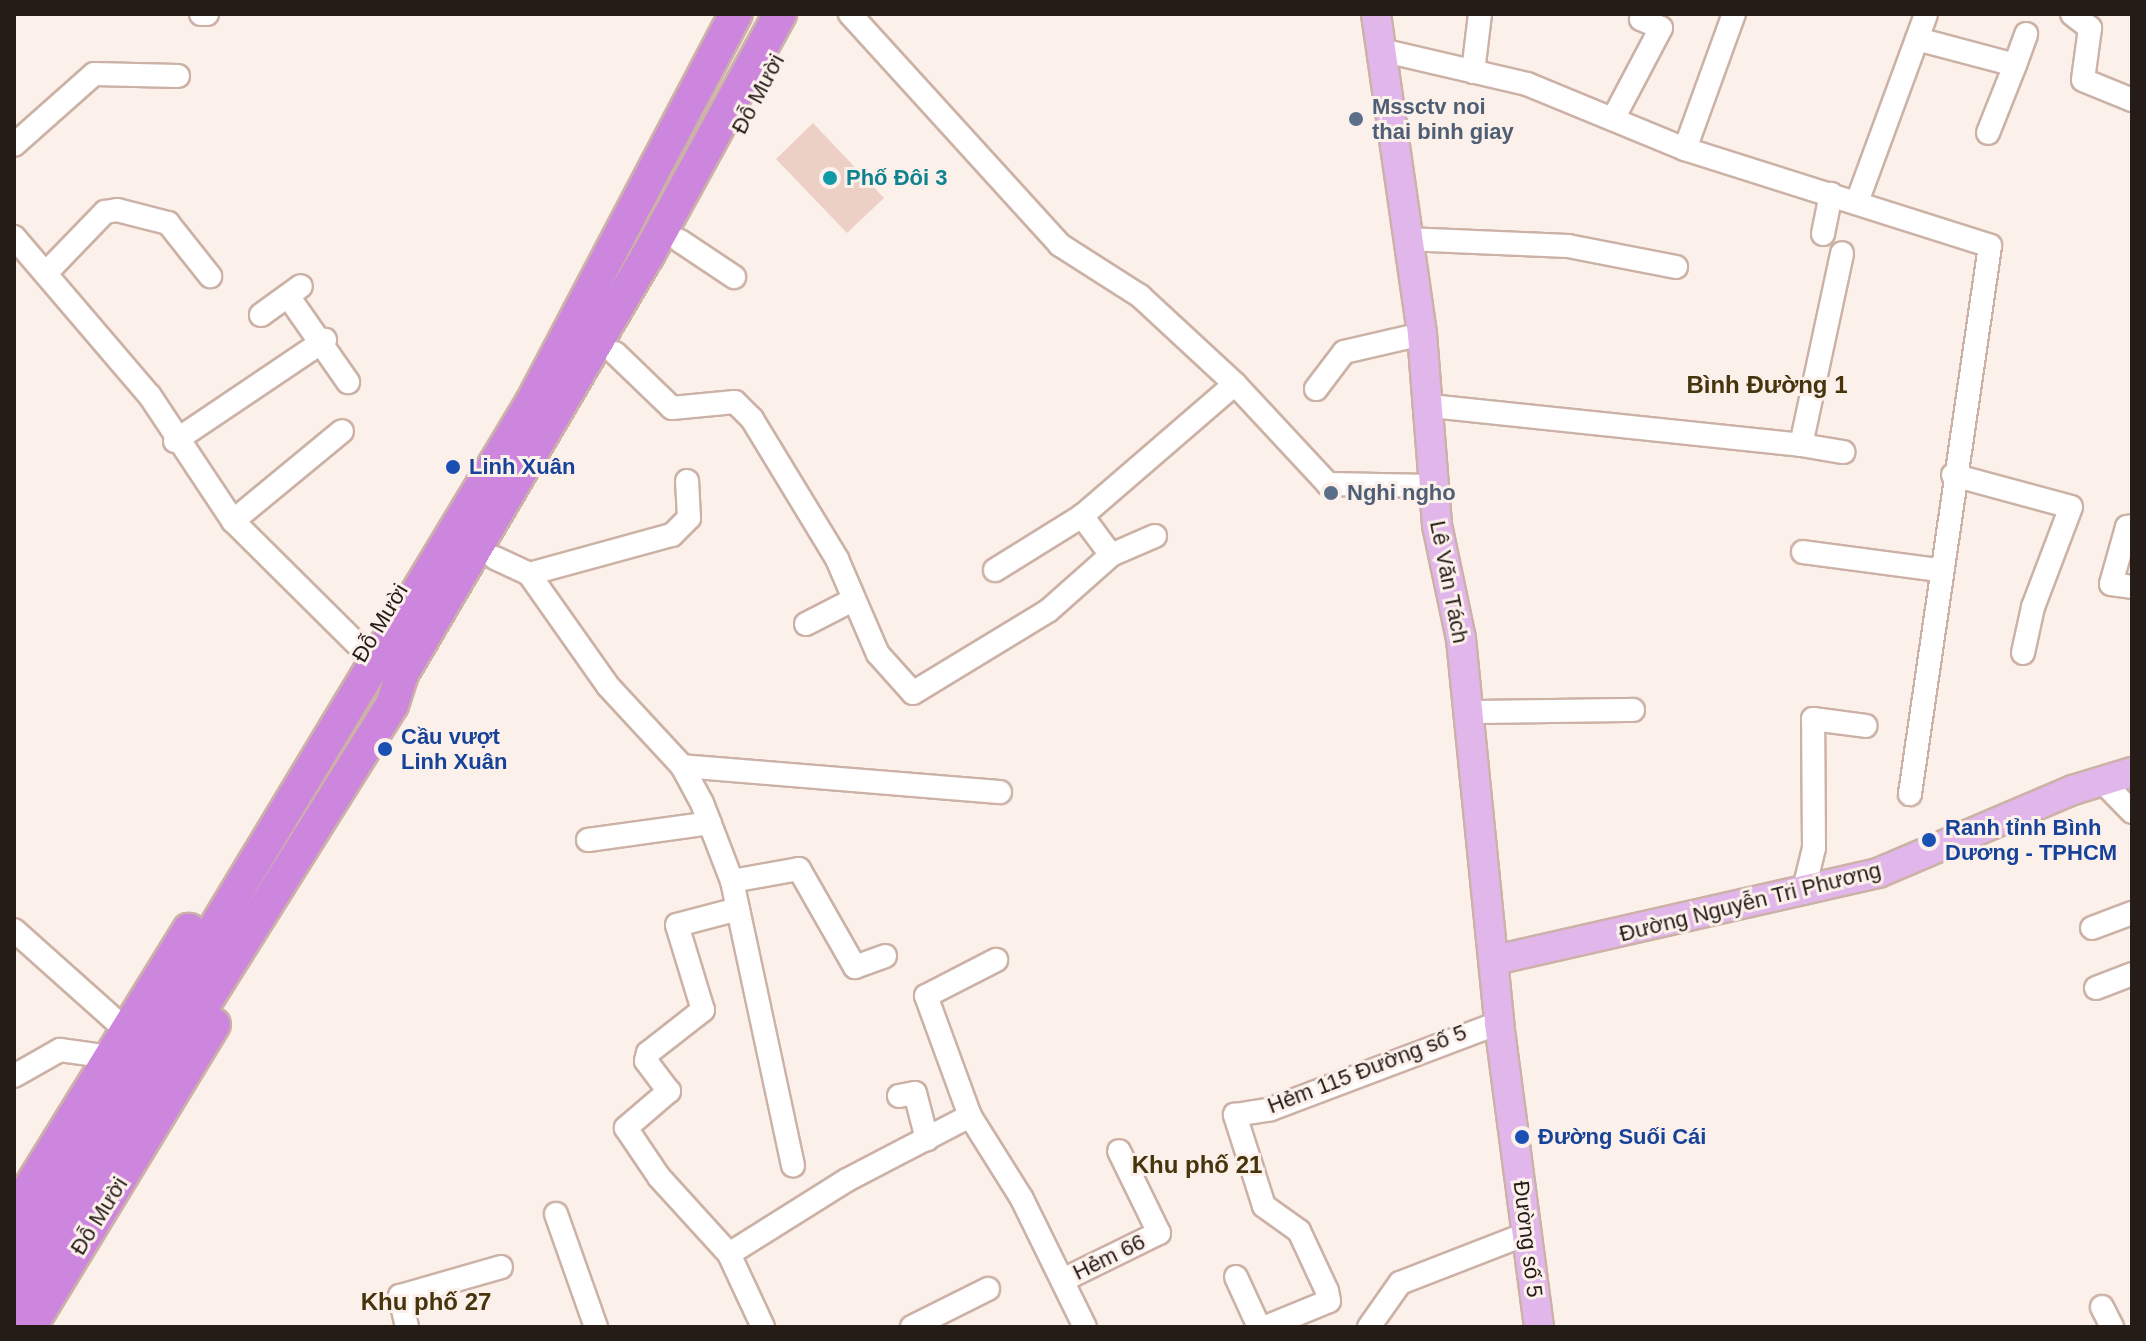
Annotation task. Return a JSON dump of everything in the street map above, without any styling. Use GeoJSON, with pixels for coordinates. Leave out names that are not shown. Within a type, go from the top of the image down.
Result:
{"type":"FeatureCollection","features":[{"type":"Feature","properties":{"kind":"highway","name":"Đỗ Mười"},"geometry":{"type":"LineString","coordinates":[[224,892],[289,802],[370,658],[572,294],[716,14]]}},
{"type":"Feature","properties":{"kind":"highway","name":"Đỗ Mười"},"geometry":{"type":"LineString","coordinates":[[14,1213],[131,1052],[293,765],[370,658],[586,307],[736,14]]}},
{"type":"Feature","properties":{"kind":"highway","name":"Đỗ Mười"},"geometry":{"type":"LineString","coordinates":[[131,1052],[276,892],[392,705],[402,674],[654,245],[780,14]]}},
{"type":"Feature","properties":{"kind":"highway","name":"Đỗ Mười"},"geometry":{"type":"LineString","coordinates":[[392,705],[413,686],[495,558],[680,241],[800,14]]}},
{"type":"Feature","properties":{"kind":"highway"},"geometry":{"type":"LineString","coordinates":[[289,802],[293,765]]}},
{"type":"Feature","properties":{"kind":"highway","name":"Đỗ Mười"},"geometry":{"type":"LineString","coordinates":[[30,1327],[165,1111],[264,938],[276,892]]}},
{"type":"Feature","properties":{"kind":"highway"},"geometry":{"type":"LineString","coordinates":[[14,1182],[62,1101],[131,1052]]}},
{"type":"Feature","properties":{"kind":"highway"},"geometry":{"type":"LineString","coordinates":[[14,1261],[131,1052]]}},
{"type":"Feature","properties":{"kind":"highway"},"geometry":{"type":"LineString","coordinates":[[14,1307],[131,1052]]}},
{"type":"Feature","properties":{"kind":"highway"},"geometry":{"type":"LineString","coordinates":[[50,1327],[153,1161],[165,1111]]}},
{"type":"Feature","properties":{"kind":"main road","name":"Lê Văn Tách"},"geometry":{"type":"LineString","coordinates":[[1376,14],[1422,334],[1431,406],[1433,486],[1469,712],[1495,960]]}},
{"type":"Feature","properties":{"kind":"main road","name":"Đường Nguyễn Tri Phương"},"geometry":{"type":"LineString","coordinates":[[1495,960],[1803,893],[1878,873],[2102,781],[2132,772]]}},
{"type":"Feature","properties":{"kind":"main road","name":"Đường số 5"},"geometry":{"type":"LineString","coordinates":[[1495,960],[1499,1023],[1539,1327]]}},
{"type":"Feature","properties":{"kind":"street"},"geometry":{"type":"LineString","coordinates":[[201,14],[207,14]]}},
{"type":"Feature","properties":{"kind":"street"},"geometry":{"type":"LineString","coordinates":[[850,14],[1060,245],[1133,290],[1235,384],[1328,484],[1433,486]]}},
{"type":"Feature","properties":{"kind":"street"},"geometry":{"type":"LineString","coordinates":[[1473,72],[1480,14]]}},
{"type":"Feature","properties":{"kind":"street"},"geometry":{"type":"LineString","coordinates":[[1613,119],[1661,28],[1641,19],[1643,14]]}},
{"type":"Feature","properties":{"kind":"street"},"geometry":{"type":"LineString","coordinates":[[1685,149],[1734,14]]}},
{"type":"Feature","properties":{"kind":"street"},"geometry":{"type":"LineString","coordinates":[[1857,202],[1926,14]]}},
{"type":"Feature","properties":{"kind":"street"},"geometry":{"type":"LineString","coordinates":[[2072,14],[2090,28],[2083,80],[2132,100]]}},
{"type":"Feature","properties":{"kind":"street"},"geometry":{"type":"LineString","coordinates":[[1988,133],[2026,34]]}},
{"type":"Feature","properties":{"kind":"street"},"geometry":{"type":"LineString","coordinates":[[1917,39],[2015,65]]}},
{"type":"Feature","properties":{"kind":"street"},"geometry":{"type":"LineString","coordinates":[[1381,50],[1527,84],[1685,149],[1990,246],[1938,570],[1910,794]]}},
{"type":"Feature","properties":{"kind":"street"},"geometry":{"type":"LineString","coordinates":[[14,145],[94,74],[178,76]]}},
{"type":"Feature","properties":{"kind":"street"},"geometry":{"type":"LineString","coordinates":[[1823,234],[1831,194]]}},
{"type":"Feature","properties":{"kind":"street"},"geometry":{"type":"LineString","coordinates":[[46,273],[105,212],[117,210],[168,223],[210,276]]}},
{"type":"Feature","properties":{"kind":"street"},"geometry":{"type":"LineString","coordinates":[[14,237],[150,396],[175,441],[233,521],[370,658]]}},
{"type":"Feature","properties":{"kind":"street"},"geometry":{"type":"LineString","coordinates":[[1406,239],[1568,246],[1676,267]]}},
{"type":"Feature","properties":{"kind":"street"},"geometry":{"type":"LineString","coordinates":[[680,241],[734,277]]}},
{"type":"Feature","properties":{"kind":"street"},"geometry":{"type":"LineString","coordinates":[[1801,445],[1842,253]]}},
{"type":"Feature","properties":{"kind":"street"},"geometry":{"type":"LineString","coordinates":[[261,315],[294,291],[348,382]]}},
{"type":"Feature","properties":{"kind":"street"},"geometry":{"type":"LineString","coordinates":[[1316,389],[1344,352],[1422,334]]}},
{"type":"Feature","properties":{"kind":"street"},"geometry":{"type":"LineString","coordinates":[[175,441],[323,341]]}},
{"type":"Feature","properties":{"kind":"street"},"geometry":{"type":"LineString","coordinates":[[615,353],[672,408],[735,402],[744,410],[837,559],[851,601],[878,654],[913,693],[1048,611],[1111,555],[1155,536]]}},
{"type":"Feature","properties":{"kind":"street"},"geometry":{"type":"LineString","coordinates":[[995,570],[1082,516],[1141,459],[1235,384]]}},
{"type":"Feature","properties":{"kind":"street"},"geometry":{"type":"LineString","coordinates":[[1431,406],[1843,452]]}},
{"type":"Feature","properties":{"kind":"street"},"geometry":{"type":"LineString","coordinates":[[233,521],[342,431]]}},
{"type":"Feature","properties":{"kind":"street"},"geometry":{"type":"LineString","coordinates":[[1953,475],[2071,507],[2033,607],[2023,653]]}},
{"type":"Feature","properties":{"kind":"street"},"geometry":{"type":"LineString","coordinates":[[529,574],[672,535],[689,518],[687,481]]}},
{"type":"Feature","properties":{"kind":"street"},"geometry":{"type":"LineString","coordinates":[[1082,516],[1111,555]]}},
{"type":"Feature","properties":{"kind":"street"},"geometry":{"type":"LineString","coordinates":[[2132,526],[2127,527],[2111,584],[2132,587]]}},
{"type":"Feature","properties":{"kind":"street"},"geometry":{"type":"LineString","coordinates":[[1803,552],[1938,570]]}},
{"type":"Feature","properties":{"kind":"street"},"geometry":{"type":"LineString","coordinates":[[495,558],[529,574],[608,686],[682,766],[710,823],[732,881],[793,1166]]}},
{"type":"Feature","properties":{"kind":"street"},"geometry":{"type":"LineString","coordinates":[[806,624],[851,601]]}},
{"type":"Feature","properties":{"kind":"street"},"geometry":{"type":"LineString","coordinates":[[1469,712],[1633,710]]}},
{"type":"Feature","properties":{"kind":"street"},"geometry":{"type":"LineString","coordinates":[[1803,893],[1814,848],[1813,719],[1866,726]]}},
{"type":"Feature","properties":{"kind":"street"},"geometry":{"type":"LineString","coordinates":[[682,766],[1000,792]]}},
{"type":"Feature","properties":{"kind":"street"},"geometry":{"type":"LineString","coordinates":[[2102,781],[2132,812]]}},
{"type":"Feature","properties":{"kind":"street"},"geometry":{"type":"LineString","coordinates":[[588,840],[710,823]]}},
{"type":"Feature","properties":{"kind":"street"},"geometry":{"type":"LineString","coordinates":[[732,881],[799,869],[855,967],[885,956]]}},
{"type":"Feature","properties":{"kind":"street"},"geometry":{"type":"LineString","coordinates":[[738,909],[677,925],[703,1010],[648,1053],[646,1061],[669,1091],[626,1128],[659,1177],[729,1254],[763,1327]]}},
{"type":"Feature","properties":{"kind":"street"},"geometry":{"type":"LineString","coordinates":[[2092,928],[2132,913]]}},
{"type":"Feature","properties":{"kind":"street"},"geometry":{"type":"LineString","coordinates":[[14,930],[131,1052]]}},
{"type":"Feature","properties":{"kind":"street"},"geometry":{"type":"LineString","coordinates":[[996,960],[926,996],[970,1116],[1063,1280],[1085,1327]]}},
{"type":"Feature","properties":{"kind":"street"},"geometry":{"type":"LineString","coordinates":[[2096,988],[2132,974]]}},
{"type":"Feature","properties":{"kind":"street","name":"Hẻm 115 Đường số 5"},"geometry":{"type":"LineString","coordinates":[[1266,1327],[1329,1301],[1299,1231],[1264,1206],[1235,1115],[1271,1109],[1499,1023]]}},
{"type":"Feature","properties":{"kind":"street"},"geometry":{"type":"LineString","coordinates":[[14,1076],[60,1050],[131,1052]]}},
{"type":"Feature","properties":{"kind":"street"},"geometry":{"type":"LineString","coordinates":[[899,1096],[915,1093],[927,1139]]}},
{"type":"Feature","properties":{"kind":"street"},"geometry":{"type":"LineString","coordinates":[[729,1254],[847,1180],[970,1116]]}},
{"type":"Feature","properties":{"kind":"street","name":"Hẻm 66"},"geometry":{"type":"LineString","coordinates":[[1063,1280],[1159,1233],[1119,1151]]}},
{"type":"Feature","properties":{"kind":"street"},"geometry":{"type":"LineString","coordinates":[[556,1214],[596,1327]]}},
{"type":"Feature","properties":{"kind":"street"},"geometry":{"type":"LineString","coordinates":[[1369,1327],[1400,1283],[1529,1233]]}},
{"type":"Feature","properties":{"kind":"street"},"geometry":{"type":"LineString","coordinates":[[407,1327],[400,1296],[501,1267]]}},
{"type":"Feature","properties":{"kind":"street"},"geometry":{"type":"LineString","coordinates":[[1236,1277],[1259,1327]]}},
{"type":"Feature","properties":{"kind":"street"},"geometry":{"type":"LineString","coordinates":[[912,1327],[988,1289]]}},
{"type":"Feature","properties":{"kind":"building","name":"Phố Đôi 3"},"geometry":{"type":"Polygon","coordinates":[[[813,123],[884,198],[847,233],[776,159],[813,123]]]}},
{"type":"Feature","properties":{"kind":"place","name":"Mssctv noi thai binh giay"},"geometry":{"type":"Point","coordinates":[1356,119]}},
{"type":"Feature","properties":{"kind":"place","name":"Phố Đôi 3"},"geometry":{"type":"Point","coordinates":[830,178]}},
{"type":"Feature","properties":{"kind":"place","name":"Linh Xuân"},"geometry":{"type":"Point","coordinates":[453,467]}},
{"type":"Feature","properties":{"kind":"place","name":"Nghi ngho"},"geometry":{"type":"Point","coordinates":[1331,493]}},
{"type":"Feature","properties":{"kind":"place","name":"Cầu vượt Linh Xuân"},"geometry":{"type":"Point","coordinates":[385,749]}},
{"type":"Feature","properties":{"kind":"place","name":"Ranh tỉnh Bình Dương - TPHCM"},"geometry":{"type":"Point","coordinates":[1929,840]}},
{"type":"Feature","properties":{"kind":"place","name":"Đường Suối Cái"},"geometry":{"type":"Point","coordinates":[1522,1137]}},
{"type":"Feature","properties":{"kind":"district","name":"Bình Đường 1"},"geometry":{"type":"Point","coordinates":[1767,385]}},
{"type":"Feature","properties":{"kind":"district","name":"Khu phố 21"},"geometry":{"type":"Point","coordinates":[1197,1165]}},
{"type":"Feature","properties":{"kind":"district","name":"Khu phố 27"},"geometry":{"type":"Point","coordinates":[426,1302]}}]}
